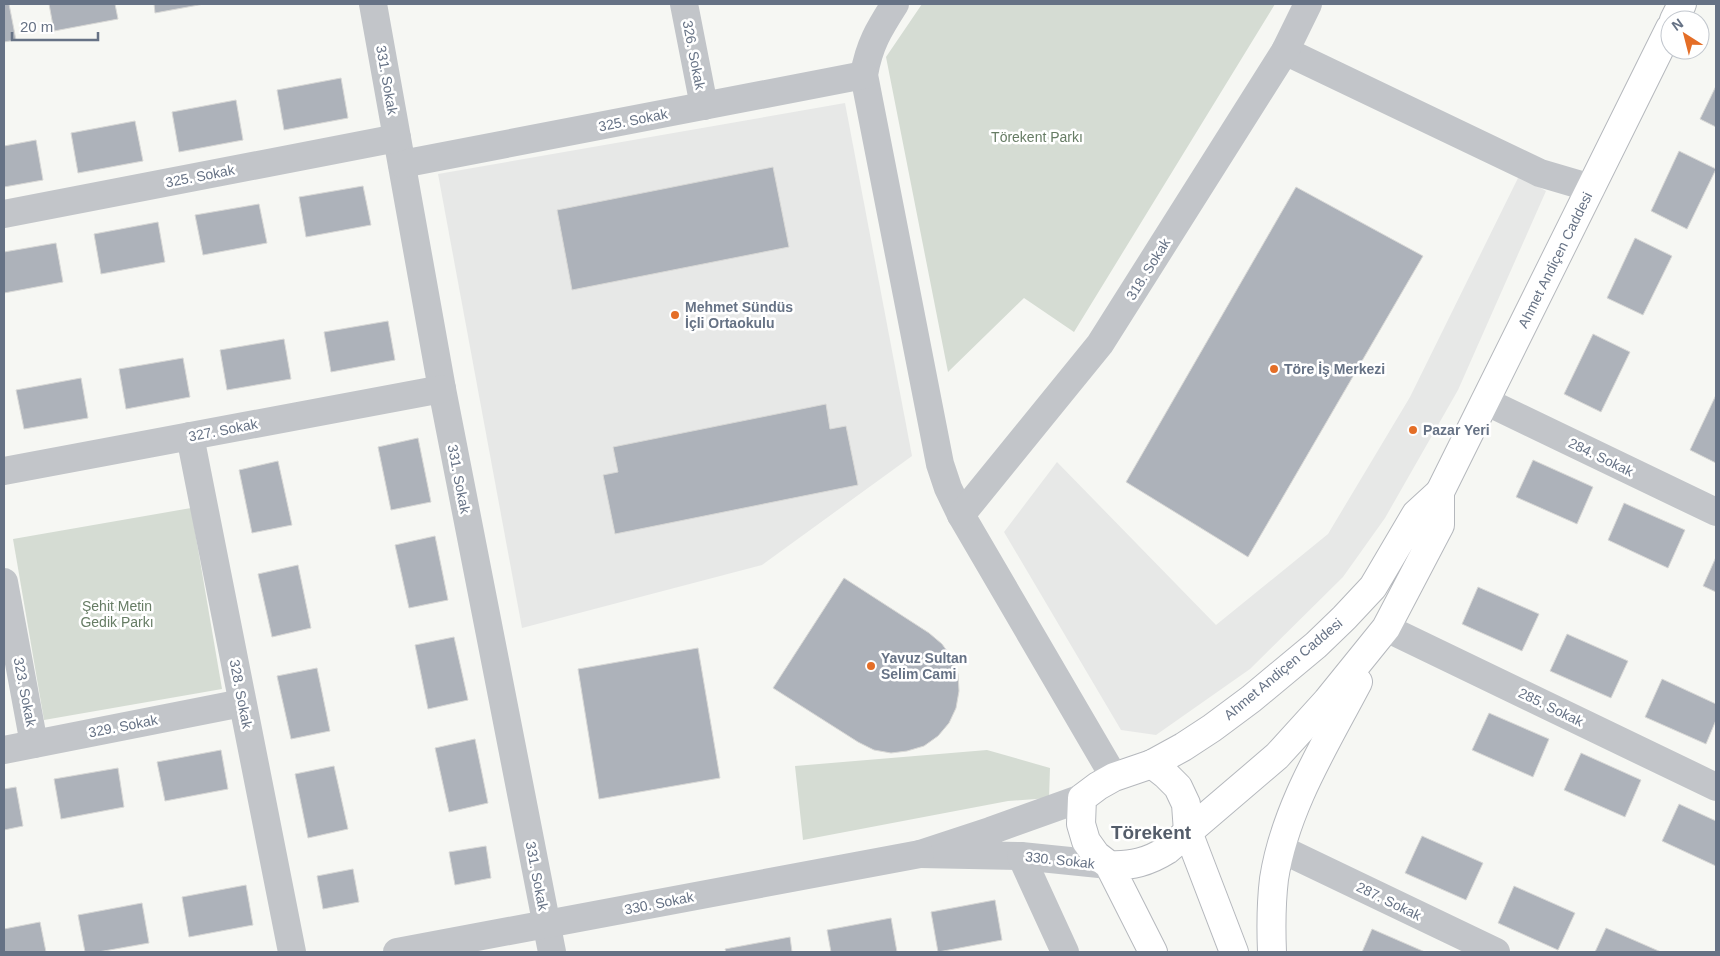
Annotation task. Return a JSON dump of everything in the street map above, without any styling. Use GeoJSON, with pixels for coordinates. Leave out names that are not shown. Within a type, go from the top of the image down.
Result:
{"type":"FeatureCollection","features":[{"type":"Feature","properties":{"kind":"main road","name":"Ahmet Andiçen Caddesi"},"geometry":{"type":"LineString","coordinates":[[1082,798],[1114,777],[1152,764],[1212,728],[1323,638],[1372,587],[1416,514],[1440,492],[1660,48]]}},
{"type":"Feature","properties":{"kind":"main road","name":"Ahmet Andiçen Caddesi"},"geometry":{"type":"LineString","coordinates":[[1109,865],[1125,866],[1141,863],[1167,850],[1277,756],[1327,701],[1386,628],[1440,525],[1440,492]]}},
{"type":"Feature","properties":{"kind":"main road"},"geometry":{"type":"LineString","coordinates":[[1272,952],[1271,914],[1274,878],[1290,821],[1305,782],[1386,628]]}},
{"type":"Feature","properties":{"kind":"main road"},"geometry":{"type":"LineString","coordinates":[[1152,764],[1178,788],[1186,804],[1188,832],[1234,952]]}},
{"type":"Feature","properties":{"kind":"main road"},"geometry":{"type":"LineString","coordinates":[[1082,798],[1081,824],[1086,841],[1096,854],[1109,865],[1153,952]]}},
{"type":"Feature","properties":{"kind":"street","name":"331. Sokak"},"geometry":{"type":"LineString","coordinates":[[373,4],[442,389],[552,952]]}},
{"type":"Feature","properties":{"kind":"street","name":"326. Sokak"},"geometry":{"type":"LineString","coordinates":[[684,4],[704,106]]}},
{"type":"Feature","properties":{"kind":"street"},"geometry":{"type":"LineString","coordinates":[[895,4],[875,36],[864,75],[940,464],[948,488],[961,516],[1114,777]]}},
{"type":"Feature","properties":{"kind":"street","name":"318. Sokak"},"geometry":{"type":"LineString","coordinates":[[961,516],[1100,344],[1285,51],[1308,4]]}},
{"type":"Feature","properties":{"kind":"street"},"geometry":{"type":"LineString","coordinates":[[1285,51],[1540,173],[1591,188]]}},
{"type":"Feature","properties":{"kind":"street","name":"325. Sokak"},"geometry":{"type":"LineString","coordinates":[[4,214],[399,151],[704,106],[864,75]]}},
{"type":"Feature","properties":{"kind":"street","name":"327. Sokak"},"geometry":{"type":"LineString","coordinates":[[4,471],[442,389]]}},
{"type":"Feature","properties":{"kind":"street","name":"284. Sokak"},"geometry":{"type":"LineString","coordinates":[[1485,402],[1716,512]]}},
{"type":"Feature","properties":{"kind":"street","name":"328. Sokak"},"geometry":{"type":"LineString","coordinates":[[190,436],[292,952]]}},
{"type":"Feature","properties":{"kind":"street","name":"323. Sokak"},"geometry":{"type":"LineString","coordinates":[[4,582],[34,744]]}},
{"type":"Feature","properties":{"kind":"street","name":"285. Sokak"},"geometry":{"type":"LineString","coordinates":[[1386,628],[1716,787]]}},
{"type":"Feature","properties":{"kind":"street","name":"329. Sokak"},"geometry":{"type":"LineString","coordinates":[[4,750],[242,703]]}},
{"type":"Feature","properties":{"kind":"street","name":"330. Sokak"},"geometry":{"type":"LineString","coordinates":[[397,952],[920,854],[990,832],[1082,798]]}},
{"type":"Feature","properties":{"kind":"street","name":"287. Sokak"},"geometry":{"type":"LineString","coordinates":[[1281,849],[1496,952]]}},
{"type":"Feature","properties":{"kind":"street","name":"330. Sokak"},"geometry":{"type":"LineString","coordinates":[[920,854],[1021,856],[1109,865]]}},
{"type":"Feature","properties":{"kind":"street"},"geometry":{"type":"LineString","coordinates":[[1021,856],[1065,952]]}},
{"type":"Feature","properties":{"kind":"shaded area","name":"Mehmet Sündüs İçli Ortaokulu"},"geometry":{"type":"Polygon","coordinates":[[[845,103],[912,456],[762,565],[522,628],[438,174],[845,103]]]}},
{"type":"Feature","properties":{"kind":"shaded area","name":"Pazar Yeri"},"geometry":{"type":"Polygon","coordinates":[[[1519,176],[1546,191],[1458,390],[1385,518],[1343,577],[1250,669],[1156,735],[1121,730],[1004,532],[1057,462],[1216,625],[1328,534],[1410,397],[1519,176]]]}},
{"type":"Feature","properties":{"kind":"green space","name":"Törekent Parkı"},"geometry":{"type":"Polygon","coordinates":[[[922,4],[1275,4],[1074,332],[1024,298],[948,372],[886,57],[922,4]]]}},
{"type":"Feature","properties":{"kind":"green space","name":"Şehit Metin Gedik Parkı"},"geometry":{"type":"Polygon","coordinates":[[[191,508],[222,689],[44,720],[13,539],[191,508]]]}},
{"type":"Feature","properties":{"kind":"green space"},"geometry":{"type":"Polygon","coordinates":[[[987,750],[1050,768],[1049,798],[1008,801],[803,840],[795,766],[987,750]]]}},
{"type":"Feature","properties":{"kind":"building"},"geometry":{"type":"Polygon","coordinates":[[[4,4],[9,4],[16,40],[4,42],[4,4]]]}},
{"type":"Feature","properties":{"kind":"building"},"geometry":{"type":"Polygon","coordinates":[[[49,4],[115,4],[118,19],[54,31],[49,4]]]}},
{"type":"Feature","properties":{"kind":"building"},"geometry":{"type":"Polygon","coordinates":[[[154,4],[204,4],[155,13],[154,4]]]}},
{"type":"Feature","properties":{"kind":"building"},"geometry":{"type":"Polygon","coordinates":[[[341,78],[348,118],[284,130],[277,90],[341,78]]]}},
{"type":"Feature","properties":{"kind":"building"},"geometry":{"type":"Polygon","coordinates":[[[1716,86],[1716,127],[1700,119],[1716,86]]]}},
{"type":"Feature","properties":{"kind":"building"},"geometry":{"type":"Polygon","coordinates":[[[236,100],[243,140],[179,152],[172,112],[236,100]]]}},
{"type":"Feature","properties":{"kind":"building"},"geometry":{"type":"Polygon","coordinates":[[[135,121],[143,161],[78,173],[71,133],[135,121]]]}},
{"type":"Feature","properties":{"kind":"building"},"geometry":{"type":"Polygon","coordinates":[[[36,140],[43,180],[4,187],[4,146],[36,140]]]}},
{"type":"Feature","properties":{"kind":"building"},"geometry":{"type":"Polygon","coordinates":[[[1679,151],[1716,169],[1687,229],[1651,211],[1679,151]]]}},
{"type":"Feature","properties":{"kind":"building"},"geometry":{"type":"Polygon","coordinates":[[[773,167],[789,247],[572,290],[557,210],[773,167]]]}},
{"type":"Feature","properties":{"kind":"building"},"geometry":{"type":"Polygon","coordinates":[[[363,186],[371,225],[306,237],[299,197],[363,186]]]}},
{"type":"Feature","properties":{"kind":"building","name":"Töre İş Merkezi"},"geometry":{"type":"Polygon","coordinates":[[[1296,187],[1423,256],[1248,557],[1126,482],[1296,187]]]}},
{"type":"Feature","properties":{"kind":"building"},"geometry":{"type":"Polygon","coordinates":[[[259,204],[267,243],[203,255],[195,215],[259,204]]]}},
{"type":"Feature","properties":{"kind":"building"},"geometry":{"type":"Polygon","coordinates":[[[158,222],[165,262],[101,274],[94,234],[158,222]]]}},
{"type":"Feature","properties":{"kind":"building"},"geometry":{"type":"Polygon","coordinates":[[[1635,238],[1672,256],[1643,315],[1607,298],[1635,238]]]}},
{"type":"Feature","properties":{"kind":"building"},"geometry":{"type":"Polygon","coordinates":[[[56,243],[63,282],[4,293],[4,252],[56,243]]]}},
{"type":"Feature","properties":{"kind":"building"},"geometry":{"type":"Polygon","coordinates":[[[388,321],[395,360],[331,372],[324,332],[388,321]]]}},
{"type":"Feature","properties":{"kind":"building"},"geometry":{"type":"Polygon","coordinates":[[[1593,334],[1630,352],[1601,412],[1564,394],[1593,334]]]}},
{"type":"Feature","properties":{"kind":"building"},"geometry":{"type":"Polygon","coordinates":[[[284,339],[291,379],[227,390],[220,350],[284,339]]]}},
{"type":"Feature","properties":{"kind":"building"},"geometry":{"type":"Polygon","coordinates":[[[183,358],[190,397],[126,409],[119,369],[183,358]]]}},
{"type":"Feature","properties":{"kind":"building"},"geometry":{"type":"Polygon","coordinates":[[[81,378],[88,418],[24,429],[16,390],[81,378]]]}},
{"type":"Feature","properties":{"kind":"building"},"geometry":{"type":"Polygon","coordinates":[[[1716,395],[1716,463],[1690,450],[1716,395]]]}},
{"type":"Feature","properties":{"kind":"building"},"geometry":{"type":"Polygon","coordinates":[[[826,404],[830,429],[846,426],[858,485],[615,534],[603,475],[618,472],[613,447],[826,404]]]}},
{"type":"Feature","properties":{"kind":"building"},"geometry":{"type":"Polygon","coordinates":[[[418,438],[431,502],[391,510],[378,447],[418,438]]]}},
{"type":"Feature","properties":{"kind":"building"},"geometry":{"type":"Polygon","coordinates":[[[1533,460],[1593,487],[1577,524],[1516,497],[1533,460]]]}},
{"type":"Feature","properties":{"kind":"building"},"geometry":{"type":"Polygon","coordinates":[[[278,461],[292,525],[252,533],[239,470],[278,461]]]}},
{"type":"Feature","properties":{"kind":"building"},"geometry":{"type":"Polygon","coordinates":[[[1624,503],[1685,530],[1668,568],[1608,540],[1624,503]]]}},
{"type":"Feature","properties":{"kind":"building"},"geometry":{"type":"Polygon","coordinates":[[[435,536],[448,600],[409,608],[395,545],[435,536]]]}},
{"type":"Feature","properties":{"kind":"building"},"geometry":{"type":"Polygon","coordinates":[[[1716,557],[1716,592],[1703,586],[1716,557]]]}},
{"type":"Feature","properties":{"kind":"building"},"geometry":{"type":"Polygon","coordinates":[[[298,565],[311,628],[272,637],[258,574],[298,565]]]}},
{"type":"Feature","properties":{"kind":"building","name":"Yavuz Sultan Selim Cami"},"geometry":{"type":"Polygon","coordinates":[[[844,578],[929,633],[942,644],[952,658],[958,674],[959,691],[956,708],[949,723],[938,736],[924,746],[891,753],[874,750],[858,742],[773,688],[844,578]]]}},
{"type":"Feature","properties":{"kind":"building"},"geometry":{"type":"Polygon","coordinates":[[[1478,587],[1539,614],[1522,651],[1462,624],[1478,587]]]}},
{"type":"Feature","properties":{"kind":"building"},"geometry":{"type":"Polygon","coordinates":[[[1567,634],[1628,661],[1611,698],[1550,671],[1567,634]]]}},
{"type":"Feature","properties":{"kind":"building"},"geometry":{"type":"Polygon","coordinates":[[[454,637],[468,700],[428,709],[415,645],[454,637]]]}},
{"type":"Feature","properties":{"kind":"building"},"geometry":{"type":"Polygon","coordinates":[[[698,648],[720,778],[599,799],[578,669],[698,648]]]}},
{"type":"Feature","properties":{"kind":"building"},"geometry":{"type":"Polygon","coordinates":[[[317,668],[330,731],[291,739],[277,676],[317,668]]]}},
{"type":"Feature","properties":{"kind":"building"},"geometry":{"type":"Polygon","coordinates":[[[1662,679],[1716,704],[1716,720],[1706,744],[1645,717],[1662,679]]]}},
{"type":"Feature","properties":{"kind":"building"},"geometry":{"type":"Polygon","coordinates":[[[1489,713],[1549,739],[1533,777],[1472,750],[1489,713]]]}},
{"type":"Feature","properties":{"kind":"building"},"geometry":{"type":"Polygon","coordinates":[[[475,739],[488,803],[449,812],[435,748],[475,739]]]}},
{"type":"Feature","properties":{"kind":"building"},"geometry":{"type":"Polygon","coordinates":[[[221,750],[228,789],[165,801],[157,762],[221,750]]]}},
{"type":"Feature","properties":{"kind":"building"},"geometry":{"type":"Polygon","coordinates":[[[1581,753],[1641,780],[1625,817],[1564,790],[1581,753]]]}},
{"type":"Feature","properties":{"kind":"building"},"geometry":{"type":"Polygon","coordinates":[[[334,766],[348,829],[308,838],[295,774],[334,766]]]}},
{"type":"Feature","properties":{"kind":"building"},"geometry":{"type":"Polygon","coordinates":[[[118,768],[124,807],[61,819],[54,779],[118,768]]]}},
{"type":"Feature","properties":{"kind":"building"},"geometry":{"type":"Polygon","coordinates":[[[16,787],[23,826],[4,830],[4,789],[16,787]]]}},
{"type":"Feature","properties":{"kind":"building"},"geometry":{"type":"Polygon","coordinates":[[[1679,804],[1716,821],[1716,866],[1662,841],[1679,804]]]}},
{"type":"Feature","properties":{"kind":"building"},"geometry":{"type":"Polygon","coordinates":[[[1422,836],[1483,863],[1466,900],[1405,873],[1422,836]]]}},
{"type":"Feature","properties":{"kind":"building"},"geometry":{"type":"Polygon","coordinates":[[[486,846],[491,878],[455,885],[449,852],[486,846]]]}},
{"type":"Feature","properties":{"kind":"building"},"geometry":{"type":"Polygon","coordinates":[[[353,869],[359,902],[323,909],[317,876],[353,869]]]}},
{"type":"Feature","properties":{"kind":"building"},"geometry":{"type":"Polygon","coordinates":[[[246,885],[253,925],[189,937],[182,897],[246,885]]]}},
{"type":"Feature","properties":{"kind":"building"},"geometry":{"type":"Polygon","coordinates":[[[1514,886],[1575,913],[1558,950],[1498,923],[1514,886]]]}},
{"type":"Feature","properties":{"kind":"building"},"geometry":{"type":"Polygon","coordinates":[[[995,900],[1002,940],[938,952],[931,912],[995,900]]]}},
{"type":"Feature","properties":{"kind":"building"},"geometry":{"type":"Polygon","coordinates":[[[142,903],[149,943],[98,952],[85,952],[78,915],[142,903]]]}},
{"type":"Feature","properties":{"kind":"building"},"geometry":{"type":"Polygon","coordinates":[[[891,918],[897,952],[831,952],[827,930],[891,918]]]}},
{"type":"Feature","properties":{"kind":"building"},"geometry":{"type":"Polygon","coordinates":[[[40,922],[46,952],[4,952],[4,929],[40,922]]]}},
{"type":"Feature","properties":{"kind":"building"},"geometry":{"type":"Polygon","coordinates":[[[1606,928],[1661,952],[1595,952],[1606,928]]]}},
{"type":"Feature","properties":{"kind":"building"},"geometry":{"type":"Polygon","coordinates":[[[1372,929],[1425,952],[1362,952],[1372,929]]]}},
{"type":"Feature","properties":{"kind":"building"},"geometry":{"type":"Polygon","coordinates":[[[790,937],[792,952],[726,952],[725,949],[790,937]]]}},
{"type":"Feature","properties":{"kind":"place","name":"Mehmet Sündüs İçli Ortaokulu"},"geometry":{"type":"Point","coordinates":[675,315]}},
{"type":"Feature","properties":{"kind":"place","name":"Töre İş Merkezi"},"geometry":{"type":"Point","coordinates":[1274,369]}},
{"type":"Feature","properties":{"kind":"place","name":"Pazar Yeri"},"geometry":{"type":"Point","coordinates":[1413,430]}},
{"type":"Feature","properties":{"kind":"place","name":"Yavuz Sultan Selim Cami"},"geometry":{"type":"Point","coordinates":[871,666]}},
{"type":"Feature","properties":{"kind":"district","name":"Törekent"},"geometry":{"type":"Point","coordinates":[1151,832]}}]}
